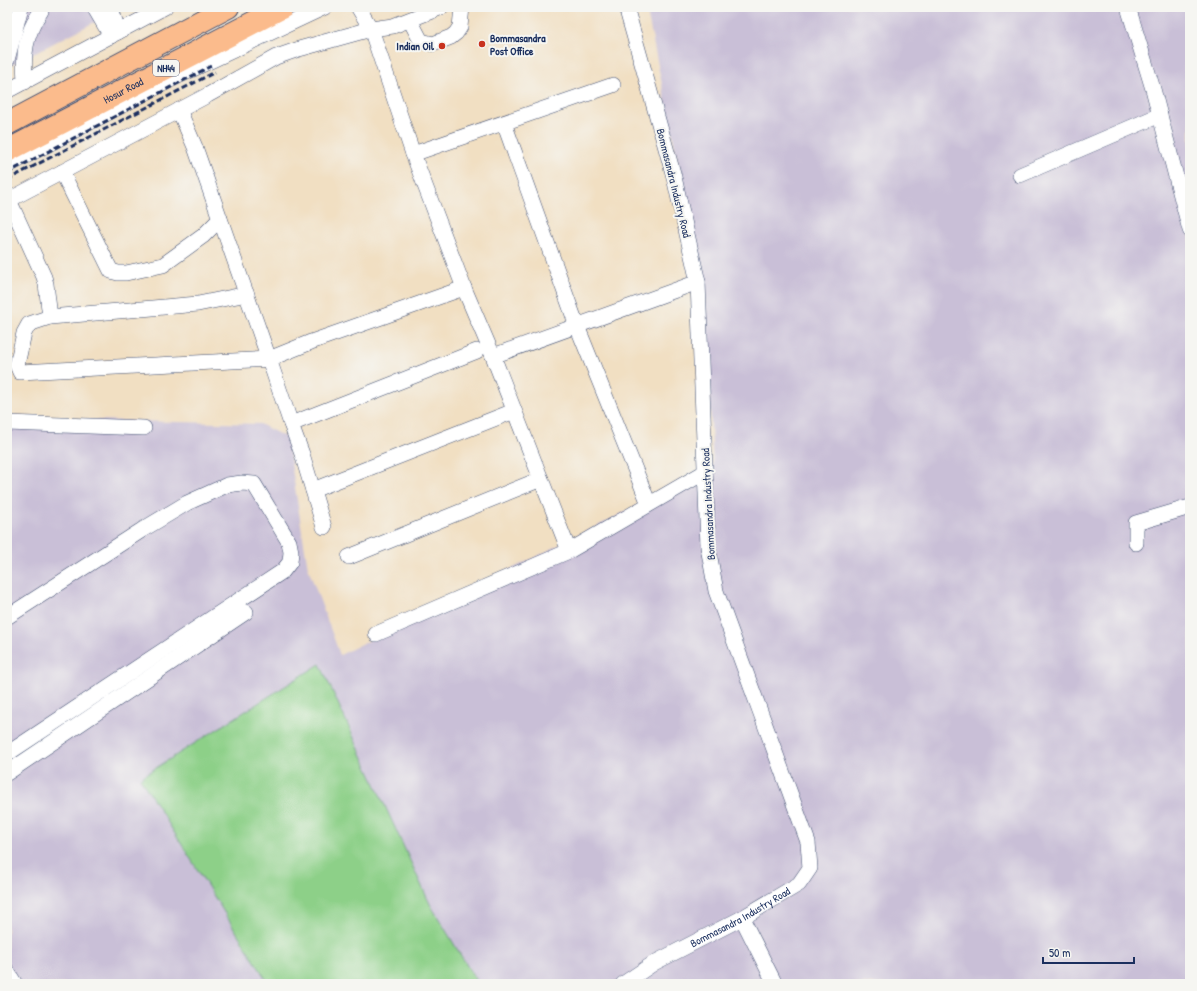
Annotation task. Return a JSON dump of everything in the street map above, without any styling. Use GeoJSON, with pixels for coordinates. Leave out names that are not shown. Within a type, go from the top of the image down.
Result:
{"type":"FeatureCollection","features":[{"type":"Feature","properties":{"kind":"highway","name":"NH44"},"geometry":{"type":"LineString","coordinates":[[7,124],[228,7]]}},
{"type":"Feature","properties":{"kind":"highway","name":"Hosur Road"},"geometry":{"type":"LineString","coordinates":[[7,151],[283,7]]}},
{"type":"Feature","properties":{"kind":"street"},"geometry":{"type":"LineString","coordinates":[[7,60],[21,7]]}},
{"type":"Feature","properties":{"kind":"street"},"geometry":{"type":"LineString","coordinates":[[94,7],[114,34]]}},
{"type":"Feature","properties":{"kind":"street"},"geometry":{"type":"LineString","coordinates":[[111,7],[114,34]]}},
{"type":"Feature","properties":{"kind":"street"},"geometry":{"type":"LineString","coordinates":[[7,166],[174,78],[325,7]]}},
{"type":"Feature","properties":{"kind":"street"},"geometry":{"type":"LineString","coordinates":[[358,7],[371,29],[413,154],[464,288],[493,356],[569,551]]}},
{"type":"Feature","properties":{"kind":"street"},"geometry":{"type":"LineString","coordinates":[[50,317],[44,277],[8,201],[276,57],[371,29],[393,26],[442,7]]}},
{"type":"Feature","properties":{"kind":"street"},"geometry":{"type":"LineString","coordinates":[[410,20],[421,41],[433,44],[451,37],[456,33],[460,27],[462,7]]}},
{"type":"Feature","properties":{"kind":"street","name":"Bommasandra Industry Road"},"geometry":{"type":"LineString","coordinates":[[623,984],[654,963],[742,918],[799,884],[810,868],[808,842],[716,591],[708,548],[698,282],[673,173],[626,7]]}},
{"type":"Feature","properties":{"kind":"street"},"geometry":{"type":"LineString","coordinates":[[1128,7],[1160,115],[1190,230]]}},
{"type":"Feature","properties":{"kind":"street"},"geometry":{"type":"LineString","coordinates":[[7,91],[158,9]]}},
{"type":"Feature","properties":{"kind":"street"},"geometry":{"type":"LineString","coordinates":[[25,82],[24,68],[28,37],[34,21],[41,11]]}},
{"type":"Feature","properties":{"kind":"street"},"geometry":{"type":"LineString","coordinates":[[266,35],[276,57]]}},
{"type":"Feature","properties":{"kind":"street"},"geometry":{"type":"LineString","coordinates":[[413,154],[613,85]]}},
{"type":"Feature","properties":{"kind":"street"},"geometry":{"type":"LineString","coordinates":[[179,110],[195,147],[247,294],[302,454],[324,527]]}},
{"type":"Feature","properties":{"kind":"street"},"geometry":{"type":"LineString","coordinates":[[1020,175],[1160,115]]}},
{"type":"Feature","properties":{"kind":"street"},"geometry":{"type":"LineString","coordinates":[[504,123],[577,326],[650,504]]}},
{"type":"Feature","properties":{"kind":"street"},"geometry":{"type":"LineString","coordinates":[[62,172],[111,271],[126,273],[163,265],[203,236],[220,219]]}},
{"type":"Feature","properties":{"kind":"street"},"geometry":{"type":"LineString","coordinates":[[493,356],[698,282]]}},
{"type":"Feature","properties":{"kind":"street"},"geometry":{"type":"LineString","coordinates":[[247,294],[198,304],[50,317],[29,324],[12,364],[20,372],[269,359],[310,342],[464,288]]}},
{"type":"Feature","properties":{"kind":"street"},"geometry":{"type":"LineString","coordinates":[[291,424],[477,351]]}},
{"type":"Feature","properties":{"kind":"street"},"geometry":{"type":"LineString","coordinates":[[313,490],[514,412]]}},
{"type":"Feature","properties":{"kind":"street"},"geometry":{"type":"LineString","coordinates":[[7,422],[144,428]]}},
{"type":"Feature","properties":{"kind":"street"},"geometry":{"type":"LineString","coordinates":[[376,634],[569,551],[705,472]]}},
{"type":"Feature","properties":{"kind":"street"},"geometry":{"type":"LineString","coordinates":[[349,557],[541,479]]}},
{"type":"Feature","properties":{"kind":"street"},"geometry":{"type":"LineString","coordinates":[[7,617],[142,530],[181,507],[227,485],[242,482],[254,484],[289,542],[291,552],[290,562],[283,571],[7,754]]}},
{"type":"Feature","properties":{"kind":"street"},"geometry":{"type":"LineString","coordinates":[[1136,543],[1136,523],[1190,507]]}},
{"type":"Feature","properties":{"kind":"street"},"geometry":{"type":"LineString","coordinates":[[7,773],[246,612]]}},
{"type":"Feature","properties":{"kind":"street"},"geometry":{"type":"LineString","coordinates":[[742,918],[775,984]]}},
{"type":"Feature","properties":{"kind":"street"},"geometry":{"type":"LineString","coordinates":[[7,971],[15,984]]}},
{"type":"Feature","properties":{"kind":"shaded area"},"geometry":{"type":"Polygon","coordinates":[[[7,7],[124,7],[7,67],[7,7]]]}},
{"type":"Feature","properties":{"kind":"shaded area"},"geometry":{"type":"Polygon","coordinates":[[[646,7],[1190,7],[1190,984],[7,984],[7,418],[260,424],[287,438],[308,568],[340,655],[713,468],[705,293],[646,7]]]}},
{"type":"Feature","properties":{"kind":"green space"},"geometry":{"type":"Polygon","coordinates":[[[320,664],[430,904],[478,984],[269,984],[140,778],[320,664]]]}},
{"type":"Feature","properties":{"kind":"railway"},"geometry":{"type":"LineString","coordinates":[[7,173],[211,66]]}},
{"type":"Feature","properties":{"kind":"railway"},"geometry":{"type":"LineString","coordinates":[[7,180],[215,72]]}},
{"type":"Feature","properties":{"kind":"place","name":"Bommasandra Post Office"},"geometry":{"type":"Point","coordinates":[482,44]}},
{"type":"Feature","properties":{"kind":"place","name":"Indian Oil"},"geometry":{"type":"Point","coordinates":[442,46]}}]}
